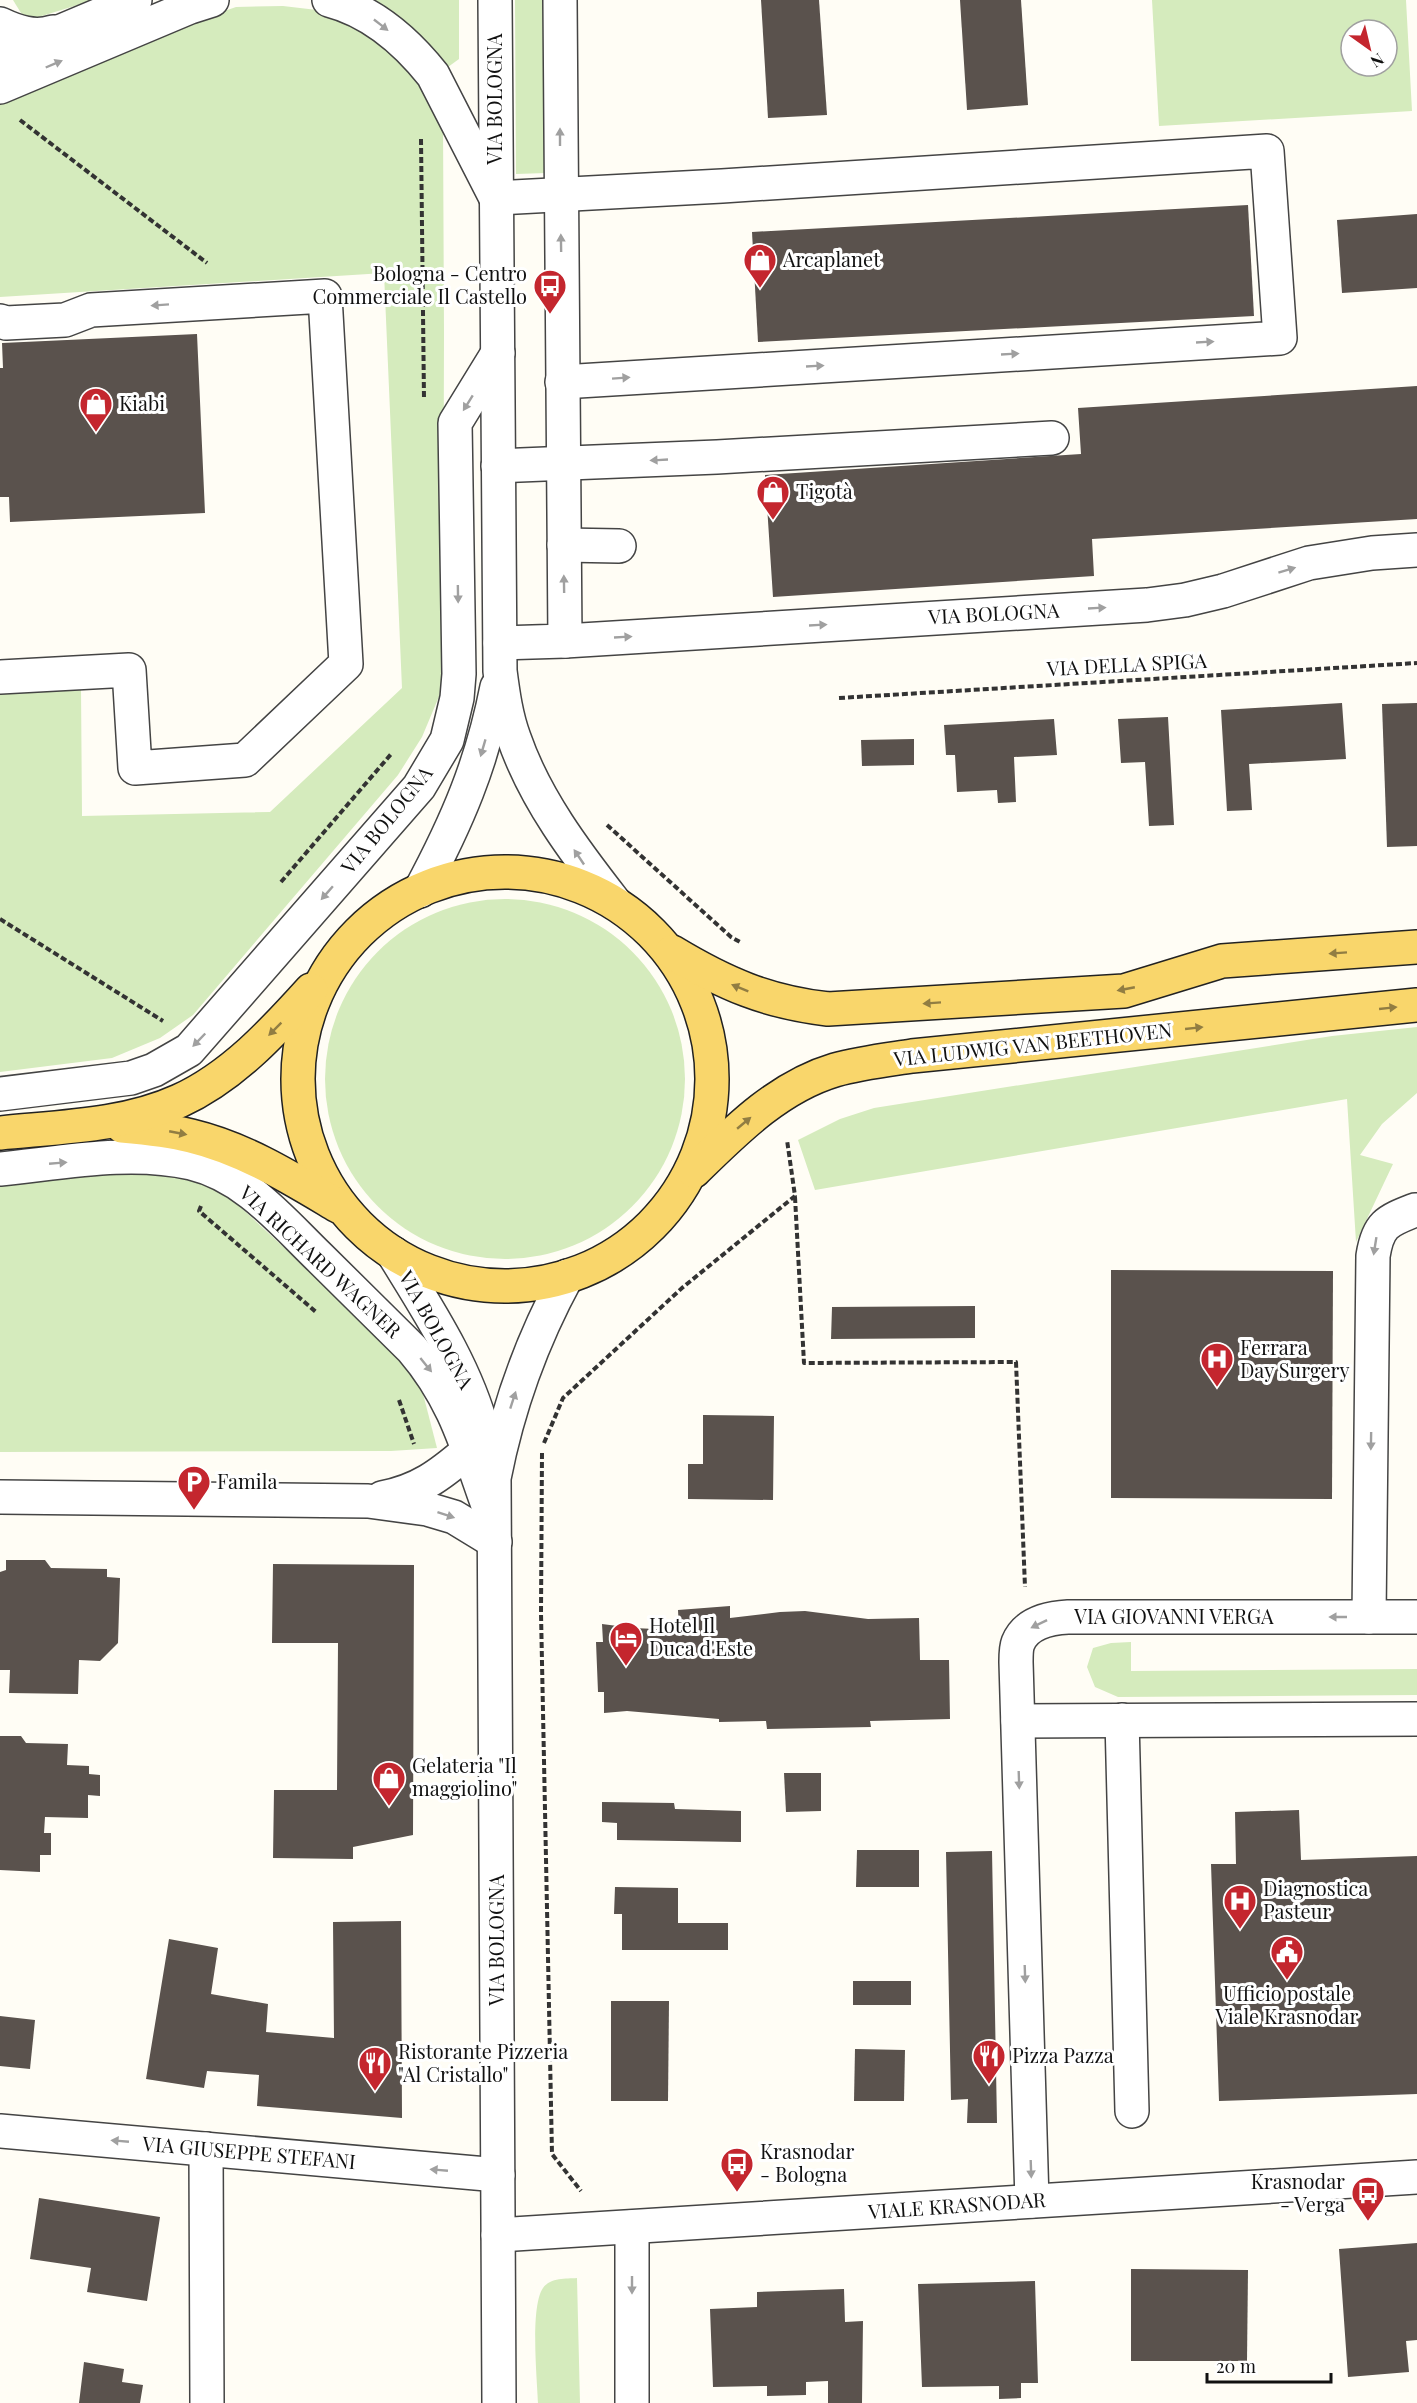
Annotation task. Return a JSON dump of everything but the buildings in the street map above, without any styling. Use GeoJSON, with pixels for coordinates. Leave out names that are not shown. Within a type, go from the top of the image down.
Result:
{"type":"FeatureCollection","features":[{"type":"Feature","properties":{"kind":"main road","name":"VIA BOLOGNA"},"geometry":{"type":"LineString","coordinates":[[515,873],[536,875],[575,884],[615,903],[643,924],[666,948],[687,979],[707,1033],[712,1079],[708,1120],[696,1159],[686,1178],[661,1214],[629,1244],[594,1265],[567,1276],[533,1284],[507,1286],[466,1282],[426,1271],[393,1253],[371,1237],[344,1210],[321,1175],[309,1147],[301,1116],[298,1086],[300,1046],[316,993],[329,971],[343,950],[377,916],[420,891],[457,878],[515,873]]}},
{"type":"Feature","properties":{"kind":"main road"},"geometry":{"type":"LineString","coordinates":[[666,948],[704,971],[754,993],[785,1003],[828,1009],[1124,991],[1222,961],[1417,947]]}},
{"type":"Feature","properties":{"kind":"main road","name":"VIA RICHARD WAGNER"},"geometry":{"type":"LineString","coordinates":[[0,1133],[99,1123],[149,1112],[178,1101],[202,1089],[254,1050],[329,971]]}},
{"type":"Feature","properties":{"kind":"main road","name":"VIA LUDWIG VAN BEETHOVEN"},"geometry":{"type":"LineString","coordinates":[[686,1178],[734,1132],[783,1095],[817,1077],[843,1068],[912,1056],[1417,1005]]}},
{"type":"Feature","properties":{"kind":"main road","name":"VIA RICHARD WAGNER"},"geometry":{"type":"LineString","coordinates":[[99,1123],[162,1130],[214,1143],[267,1165],[344,1210]]}},
{"type":"Feature","properties":{"kind":"street"},"geometry":{"type":"LineString","coordinates":[[0,57],[135,0]]}},
{"type":"Feature","properties":{"kind":"street"},"geometry":{"type":"LineString","coordinates":[[0,87],[190,7],[212,0]]}},
{"type":"Feature","properties":{"kind":"street"},"geometry":{"type":"LineString","coordinates":[[328,0],[354,9],[372,19],[421,60],[433,75],[496,198],[560,196],[1268,151],[1280,338],[562,381]]}},
{"type":"Feature","properties":{"kind":"street","name":"VIA BOLOGNA"},"geometry":{"type":"LineString","coordinates":[[495,0],[500,657],[506,712],[514,740],[538,789],[580,859],[615,903]]}},
{"type":"Feature","properties":{"kind":"street"},"geometry":{"type":"LineString","coordinates":[[560,0],[565,641]]}},
{"type":"Feature","properties":{"kind":"street"},"geometry":{"type":"LineString","coordinates":[[0,24],[25,34],[44,35],[75,25]]}},
{"type":"Feature","properties":{"kind":"street"},"geometry":{"type":"LineString","coordinates":[[0,321],[6,323],[65,320],[91,310],[325,296],[346,664],[245,760],[135,768],[129,670],[0,677]]}},
{"type":"Feature","properties":{"kind":"street","name":"VIA BOLOGNA"},"geometry":{"type":"LineString","coordinates":[[0,1094],[131,1078],[163,1066],[189,1050],[419,787],[447,740],[457,698],[459,674],[455,423],[498,353]]}},
{"type":"Feature","properties":{"kind":"street"},"geometry":{"type":"LineString","coordinates":[[498,466],[563,465],[1052,438]]}},
{"type":"Feature","properties":{"kind":"street"},"geometry":{"type":"LineString","coordinates":[[564,545],[619,546]]}},
{"type":"Feature","properties":{"kind":"street","name":"VIA BOLOGNA"},"geometry":{"type":"LineString","coordinates":[[500,657],[565,641],[1147,605],[1185,600],[1223,591],[1309,563],[1372,553],[1417,550]]}},
{"type":"Feature","properties":{"kind":"street","name":"VIA BOLOGNA"},"geometry":{"type":"LineString","coordinates":[[420,891],[448,837],[471,785],[484,745],[500,657]]}},
{"type":"Feature","properties":{"kind":"street","name":"VIA RICHARD WAGNER"},"geometry":{"type":"LineString","coordinates":[[0,1169],[119,1158],[189,1163],[214,1170],[252,1192],[429,1368],[450,1402],[494,1533]]}},
{"type":"Feature","properties":{"kind":"street"},"geometry":{"type":"LineString","coordinates":[[1369,1617],[1373,1256],[1377,1235],[1416,1200]]}},
{"type":"Feature","properties":{"kind":"street","name":"VIA BOLOGNA"},"geometry":{"type":"LineString","coordinates":[[393,1253],[437,1324],[465,1379],[475,1404],[494,1478]]}},
{"type":"Feature","properties":{"kind":"street","name":"VIA BOLOGNA"},"geometry":{"type":"LineString","coordinates":[[499,2403],[494,1478],[502,1435],[520,1379],[542,1325],[567,1276]]}},
{"type":"Feature","properties":{"kind":"street"},"geometry":{"type":"LineString","coordinates":[[368,1501],[404,1494],[423,1486],[468,1451]]}},
{"type":"Feature","properties":{"kind":"street"},"geometry":{"type":"LineString","coordinates":[[0,1497],[368,1501],[427,1509],[454,1516],[494,1533]]}},
{"type":"Feature","properties":{"kind":"street","name":"VIA GIOVANNI VERGA"},"geometry":{"type":"LineString","coordinates":[[1026,1631],[1052,1618],[1068,1617],[1417,1617]]}},
{"type":"Feature","properties":{"kind":"street"},"geometry":{"type":"LineString","coordinates":[[1026,1631],[1018,1643],[1016,1662],[1032,2201]]}},
{"type":"Feature","properties":{"kind":"street"},"geometry":{"type":"LineString","coordinates":[[1018,1721],[1417,1719]]}},
{"type":"Feature","properties":{"kind":"street"},"geometry":{"type":"LineString","coordinates":[[1122,1720],[1132,2111]]}},
{"type":"Feature","properties":{"kind":"street","name":"VIA GIUSEPPE STEFANI"},"geometry":{"type":"LineString","coordinates":[[0,2131],[498,2175]]}},
{"type":"Feature","properties":{"kind":"street"},"geometry":{"type":"LineString","coordinates":[[206,2149],[207,2403]]}},
{"type":"Feature","properties":{"kind":"street","name":"VIALE KRASNODAR"},"geometry":{"type":"LineString","coordinates":[[498,2235],[1417,2177]]}},
{"type":"Feature","properties":{"kind":"street"},"geometry":{"type":"LineString","coordinates":[[632,2227],[632,2403]]}},
{"type":"Feature","properties":{"kind":"path"},"geometry":{"type":"LineString","coordinates":[[19,120],[208,264]]}},
{"type":"Feature","properties":{"kind":"path"},"geometry":{"type":"LineString","coordinates":[[421,131],[424,409]]}},
{"type":"Feature","properties":{"kind":"path","name":"VIA DELLA SPIGA"},"geometry":{"type":"LineString","coordinates":[[839,698],[1417,663]]}},
{"type":"Feature","properties":{"kind":"path"},"geometry":{"type":"LineString","coordinates":[[279,885],[395,748]]}},
{"type":"Feature","properties":{"kind":"path"},"geometry":{"type":"LineString","coordinates":[[0,919],[162,1020],[189,1050]]}},
{"type":"Feature","properties":{"kind":"path"},"geometry":{"type":"LineString","coordinates":[[162,1020],[170,1011]]}},
{"type":"Feature","properties":{"kind":"path"},"geometry":{"type":"LineString","coordinates":[[788,1152],[795,1196],[804,1363],[1016,1362],[1026,1631]]}},
{"type":"Feature","properties":{"kind":"path"},"geometry":{"type":"LineString","coordinates":[[214,1170],[199,1210],[321,1317]]}},
{"type":"Feature","properties":{"kind":"path"},"geometry":{"type":"LineString","coordinates":[[591,2230],[586,2197],[552,2154],[541,1613],[542,1448],[563,1398],[682,1288],[795,1196]]}},
{"type":"Feature","properties":{"kind":"path"},"geometry":{"type":"LineString","coordinates":[[394,1392],[407,1419],[414,1441],[423,1486]]}},
{"type":"Feature","properties":{"kind":"green space"},"geometry":{"type":"Polygon","coordinates":[[[13,0],[94,0],[32,19],[21,13],[13,0]]]}},
{"type":"Feature","properties":{"kind":"green space"},"geometry":{"type":"Polygon","coordinates":[[[365,0],[459,0],[459,59],[448,67],[425,41],[395,16],[365,0]]]}},
{"type":"Feature","properties":{"kind":"green space"},"geometry":{"type":"Polygon","coordinates":[[[515,0],[546,0],[547,173],[516,174],[515,0]]]}},
{"type":"Feature","properties":{"kind":"green space"},"geometry":{"type":"Polygon","coordinates":[[[1152,0],[1406,0],[1412,111],[1159,126],[1152,0]]]}},
{"type":"Feature","properties":{"kind":"green space"},"geometry":{"type":"Polygon","coordinates":[[[283,6],[317,10],[361,28],[406,59],[443,119],[443,687],[422,737],[398,775],[193,1015],[160,1038],[112,1058],[0,1072],[0,692],[81,688],[82,816],[270,812],[402,688],[384,273],[0,297],[0,100],[158,34],[236,7],[283,6]]]}},
{"type":"Feature","properties":{"kind":"green space"},"geometry":{"type":"Polygon","coordinates":[[[505,899],[540,903],[574,913],[605,930],[632,952],[654,979],[671,1010],[681,1044],[685,1079],[681,1114],[671,1148],[654,1179],[632,1206],[605,1228],[574,1245],[540,1255],[505,1259],[470,1255],[436,1245],[405,1228],[378,1206],[356,1179],[339,1148],[329,1114],[325,1079],[329,1044],[339,1010],[356,979],[378,952],[405,930],[436,913],[470,903],[505,899]]]}},
{"type":"Feature","properties":{"kind":"green space"},"geometry":{"type":"Polygon","coordinates":[[[1417,1027],[1417,1093],[1382,1124],[1360,1155],[1393,1164],[1356,1242],[1347,1099],[815,1190],[798,1140],[840,1119],[874,1108],[1332,1036],[1417,1027]]]}},
{"type":"Feature","properties":{"kind":"green space"},"geometry":{"type":"Polygon","coordinates":[[[127,1168],[184,1175],[222,1190],[398,1353],[421,1386],[437,1448],[391,1451],[0,1452],[0,1180],[127,1168]]]}},
{"type":"Feature","properties":{"kind":"green space"},"geometry":{"type":"Polygon","coordinates":[[[1131,1642],[1131,1671],[1417,1669],[1417,1695],[1118,1697],[1095,1687],[1087,1667],[1093,1648],[1111,1643],[1131,1642]]]}},
{"type":"Feature","properties":{"kind":"green space"},"geometry":{"type":"Polygon","coordinates":[[[577,2278],[580,2403],[538,2403],[535,2326],[539,2297],[543,2288],[550,2282],[577,2278]]]}},
{"type":"Feature","properties":{"kind":"place","name":"Arcaplanet"},"geometry":{"type":"Point","coordinates":[760,289]}},
{"type":"Feature","properties":{"kind":"place","name":"Bologna - Centro Commerciale Il Castello"},"geometry":{"type":"Point","coordinates":[550,315]}},
{"type":"Feature","properties":{"kind":"place","name":"Kiabi"},"geometry":{"type":"Point","coordinates":[96,433]}},
{"type":"Feature","properties":{"kind":"place","name":"Tigotà"},"geometry":{"type":"Point","coordinates":[773,521]}},
{"type":"Feature","properties":{"kind":"place","name":"Ferrara Day Surgery"},"geometry":{"type":"Point","coordinates":[1217,1388]}},
{"type":"Feature","properties":{"kind":"place","name":"Famila"},"geometry":{"type":"Point","coordinates":[194,1511]}},
{"type":"Feature","properties":{"kind":"place","name":"Hotel Il Duca d'Este"},"geometry":{"type":"Point","coordinates":[626,1667]}},
{"type":"Feature","properties":{"kind":"place","name":"Gelateria \"Il maggiolino\""},"geometry":{"type":"Point","coordinates":[389,1807]}},
{"type":"Feature","properties":{"kind":"place","name":"Diagnostica Pasteur"},"geometry":{"type":"Point","coordinates":[1240,1930]}},
{"type":"Feature","properties":{"kind":"place","name":"Ufficio postale Viale Krasnodar"},"geometry":{"type":"Point","coordinates":[1287,1981]}},
{"type":"Feature","properties":{"kind":"place","name":"Pizza Pazza"},"geometry":{"type":"Point","coordinates":[989,2085]}},
{"type":"Feature","properties":{"kind":"place","name":"Ristorante Pizzeria \"Al Cristallo\""},"geometry":{"type":"Point","coordinates":[375,2092]}},
{"type":"Feature","properties":{"kind":"place","name":"Krasnodar - Bologna"},"geometry":{"type":"Point","coordinates":[737,2193]}},
{"type":"Feature","properties":{"kind":"place","name":"Krasnodar - Verga"},"geometry":{"type":"Point","coordinates":[1368,2222]}}]}
